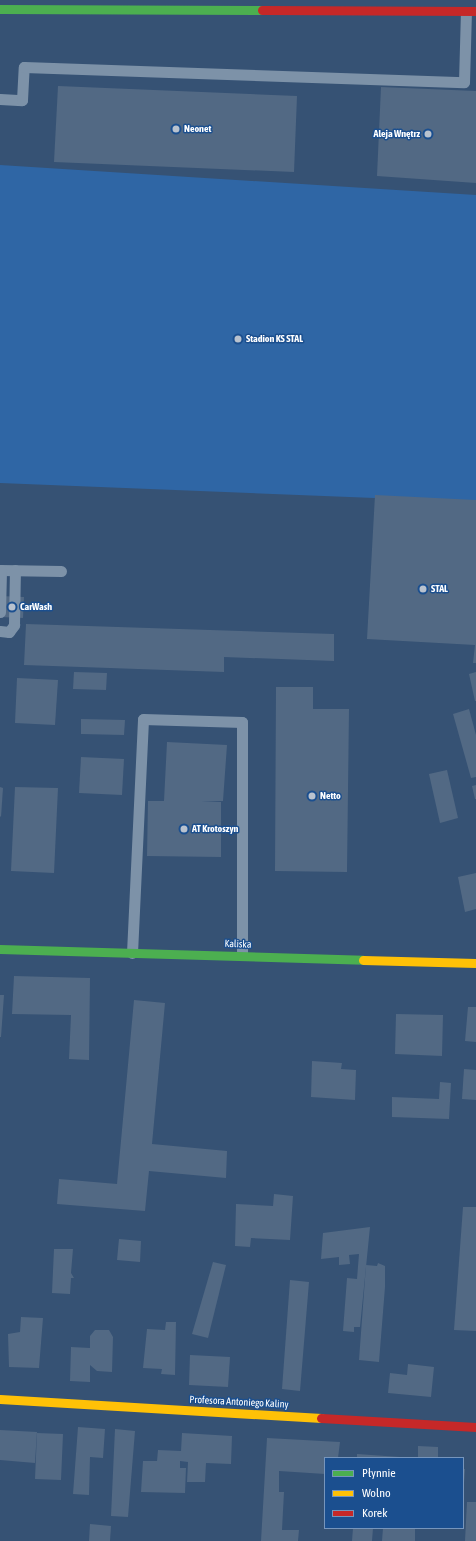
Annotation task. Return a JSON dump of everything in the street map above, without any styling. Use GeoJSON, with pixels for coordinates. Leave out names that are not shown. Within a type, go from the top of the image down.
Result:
{"type":"FeatureCollection","features":[{"type":"Feature","properties":{"kind":"street"},"geometry":{"type":"LineString","coordinates":[[0,9],[471,12]]}},
{"type":"Feature","properties":{"kind":"street","name":"Kaliska"},"geometry":{"type":"LineString","coordinates":[[0,949],[476,963]]}},
{"type":"Feature","properties":{"kind":"street","name":"Profesora Antoniego Kaliny"},"geometry":{"type":"LineString","coordinates":[[0,1399],[476,1427]]}},
{"type":"Feature","properties":{"kind":"lane"},"geometry":{"type":"LineString","coordinates":[[0,99],[22,100],[24,67],[464,82],[471,12]]}},
{"type":"Feature","properties":{"kind":"lane"},"geometry":{"type":"LineString","coordinates":[[0,612],[0,570],[61,571]]}},
{"type":"Feature","properties":{"kind":"lane"},"geometry":{"type":"LineString","coordinates":[[0,631],[9,632],[14,625],[15,570]]}},
{"type":"Feature","properties":{"kind":"lane"},"geometry":{"type":"LineString","coordinates":[[132,953],[143,719],[150,719],[242,722],[242,955]]}},
{"type":"Feature","properties":{"kind":"shaded area","name":"Stadion KS STAL"},"geometry":{"type":"Polygon","coordinates":[[[0,165],[476,195],[476,502],[0,483],[0,165]]]}},
{"type":"Feature","properties":{"kind":"building","name":"Neonet"},"geometry":{"type":"Polygon","coordinates":[[[58,86],[297,96],[294,172],[54,162],[58,86]]]}},
{"type":"Feature","properties":{"kind":"building","name":"Aleja Wnętrz"},"geometry":{"type":"Polygon","coordinates":[[[381,87],[476,91],[476,183],[377,176],[381,87]]]}},
{"type":"Feature","properties":{"kind":"building","name":"STAL"},"geometry":{"type":"Polygon","coordinates":[[[375,495],[476,500],[476,663],[473,663],[475,645],[367,639],[375,495]]]}},
{"type":"Feature","properties":{"kind":"building","name":"CarWash"},"geometry":{"type":"Polygon","coordinates":[[[0,596],[24,597],[23,618],[0,617],[0,596]]]}},
{"type":"Feature","properties":{"kind":"building"},"geometry":{"type":"Polygon","coordinates":[[[26,624],[334,634],[334,661],[224,657],[224,672],[24,665],[26,624]]]}},
{"type":"Feature","properties":{"kind":"building"},"geometry":{"type":"Polygon","coordinates":[[[74,672],[107,673],[106,690],[73,689],[74,672]]]}},
{"type":"Feature","properties":{"kind":"building"},"geometry":{"type":"Polygon","coordinates":[[[476,672],[476,701],[475,701],[469,674],[476,672]]]}},
{"type":"Feature","properties":{"kind":"building"},"geometry":{"type":"Polygon","coordinates":[[[17,678],[58,680],[55,725],[15,723],[17,678]]]}},
{"type":"Feature","properties":{"kind":"building"},"geometry":{"type":"Polygon","coordinates":[[[276,687],[313,687],[313,709],[349,709],[347,872],[275,871],[276,687]]]}},
{"type":"Feature","properties":{"kind":"building"},"geometry":{"type":"Polygon","coordinates":[[[469,709],[476,735],[476,777],[471,778],[453,714],[469,709]]]}},
{"type":"Feature","properties":{"kind":"building"},"geometry":{"type":"Polygon","coordinates":[[[81,719],[125,720],[124,735],[81,734],[81,719]]]}},
{"type":"Feature","properties":{"kind":"building"},"geometry":{"type":"Polygon","coordinates":[[[167,742],[227,745],[223,801],[201,801],[221,802],[221,857],[147,856],[148,801],[164,801],[167,742]]]}},
{"type":"Feature","properties":{"kind":"building"},"geometry":{"type":"Polygon","coordinates":[[[81,757],[124,759],[122,795],[79,793],[81,757]]]}},
{"type":"Feature","properties":{"kind":"building"},"geometry":{"type":"Polygon","coordinates":[[[447,770],[458,818],[440,823],[429,774],[447,770]]]}},
{"type":"Feature","properties":{"kind":"building"},"geometry":{"type":"Polygon","coordinates":[[[476,785],[476,799],[475,799],[472,786],[476,785]]]}},
{"type":"Feature","properties":{"kind":"building"},"geometry":{"type":"Polygon","coordinates":[[[0,787],[3,788],[1,817],[0,816],[0,787]]]}},
{"type":"Feature","properties":{"kind":"building"},"geometry":{"type":"Polygon","coordinates":[[[15,787],[58,788],[54,873],[11,871],[15,787]]]}},
{"type":"Feature","properties":{"kind":"building"},"geometry":{"type":"Polygon","coordinates":[[[476,873],[476,909],[465,912],[458,877],[476,873]]]}},
{"type":"Feature","properties":{"kind":"building"},"geometry":{"type":"Polygon","coordinates":[[[14,976],[90,978],[89,1060],[69,1059],[71,1015],[12,1014],[14,976]]]}},
{"type":"Feature","properties":{"kind":"building"},"geometry":{"type":"Polygon","coordinates":[[[0,995],[4,995],[1,1037],[0,1037],[0,995]]]}},
{"type":"Feature","properties":{"kind":"building"},"geometry":{"type":"Polygon","coordinates":[[[134,1000],[165,1003],[152,1144],[227,1151],[226,1178],[149,1171],[145,1211],[57,1204],[59,1179],[117,1184],[134,1000]]]}},
{"type":"Feature","properties":{"kind":"building"},"geometry":{"type":"Polygon","coordinates":[[[468,1007],[476,1007],[476,1042],[465,1041],[468,1007]]]}},
{"type":"Feature","properties":{"kind":"building"},"geometry":{"type":"Polygon","coordinates":[[[396,1014],[443,1015],[442,1056],[395,1054],[396,1014]]]}},
{"type":"Feature","properties":{"kind":"building"},"geometry":{"type":"Polygon","coordinates":[[[312,1061],[342,1063],[341,1069],[356,1070],[355,1100],[311,1097],[312,1061]]]}},
{"type":"Feature","properties":{"kind":"building"},"geometry":{"type":"Polygon","coordinates":[[[464,1069],[476,1070],[476,1100],[462,1099],[464,1069]]]}},
{"type":"Feature","properties":{"kind":"building"},"geometry":{"type":"Polygon","coordinates":[[[440,1082],[451,1083],[449,1119],[392,1117],[392,1097],[439,1099],[440,1082]]]}},
{"type":"Feature","properties":{"kind":"building"},"geometry":{"type":"Polygon","coordinates":[[[274,1194],[293,1196],[290,1240],[251,1238],[250,1247],[235,1246],[236,1204],[273,1206],[274,1194]]]}},
{"type":"Feature","properties":{"kind":"building"},"geometry":{"type":"Polygon","coordinates":[[[463,1207],[476,1207],[476,1331],[454,1330],[463,1207]]]}},
{"type":"Feature","properties":{"kind":"building"},"geometry":{"type":"Polygon","coordinates":[[[370,1227],[360,1327],[354,1327],[354,1332],[343,1331],[347,1278],[357,1279],[359,1254],[349,1255],[350,1264],[339,1265],[339,1257],[321,1259],[323,1233],[370,1227]]]}},
{"type":"Feature","properties":{"kind":"building"},"geometry":{"type":"Polygon","coordinates":[[[119,1239],[141,1241],[140,1262],[117,1260],[119,1239]]]}},
{"type":"Feature","properties":{"kind":"building"},"geometry":{"type":"Polygon","coordinates":[[[54,1249],[73,1249],[71,1273],[74,1278],[71,1278],[70,1294],[52,1293],[54,1249]]]}},
{"type":"Feature","properties":{"kind":"building"},"geometry":{"type":"Polygon","coordinates":[[[213,1262],[226,1265],[208,1338],[192,1334],[213,1262]]]}},
{"type":"Feature","properties":{"kind":"building"},"geometry":{"type":"Polygon","coordinates":[[[378,1263],[385,1266],[385,1287],[379,1362],[359,1360],[366,1265],[377,1266],[378,1263]]]}},
{"type":"Feature","properties":{"kind":"building"},"geometry":{"type":"Polygon","coordinates":[[[290,1280],[309,1282],[300,1391],[282,1389],[290,1280]]]}},
{"type":"Feature","properties":{"kind":"building"},"geometry":{"type":"Polygon","coordinates":[[[21,1317],[43,1318],[39,1368],[9,1367],[8,1334],[20,1332],[21,1317]]]}},
{"type":"Feature","properties":{"kind":"building"},"geometry":{"type":"Polygon","coordinates":[[[166,1322],[176,1322],[175,1375],[161,1374],[162,1369],[143,1368],[147,1329],[165,1330],[166,1322]]]}},
{"type":"Feature","properties":{"kind":"building"},"geometry":{"type":"Polygon","coordinates":[[[95,1330],[109,1330],[113,1337],[112,1372],[97,1371],[90,1365],[90,1382],[70,1381],[71,1347],[90,1348],[90,1336],[95,1330]]]}},
{"type":"Feature","properties":{"kind":"building"},"geometry":{"type":"Polygon","coordinates":[[[190,1355],[230,1357],[228,1387],[189,1385],[190,1355]]]}},
{"type":"Feature","properties":{"kind":"building"},"geometry":{"type":"Polygon","coordinates":[[[408,1364],[434,1367],[431,1397],[388,1393],[390,1373],[407,1375],[408,1364]]]}},
{"type":"Feature","properties":{"kind":"building"},"geometry":{"type":"Polygon","coordinates":[[[78,1427],[105,1429],[103,1458],[90,1457],[89,1495],[73,1494],[78,1427]]]}},
{"type":"Feature","properties":{"kind":"building"},"geometry":{"type":"Polygon","coordinates":[[[115,1429],[135,1431],[128,1517],[111,1516],[115,1429]]]}},
{"type":"Feature","properties":{"kind":"building"},"geometry":{"type":"Polygon","coordinates":[[[0,1430],[37,1432],[35,1463],[0,1460],[0,1430]]]}},
{"type":"Feature","properties":{"kind":"building"},"geometry":{"type":"Polygon","coordinates":[[[37,1433],[63,1434],[61,1480],[35,1479],[37,1433]]]}},
{"type":"Feature","properties":{"kind":"building"},"geometry":{"type":"Polygon","coordinates":[[[182,1433],[232,1436],[231,1464],[206,1463],[205,1482],[187,1482],[188,1462],[180,1461],[180,1468],[186,1468],[185,1493],[141,1492],[143,1461],[157,1461],[158,1450],[181,1451],[182,1433]]]}},
{"type":"Feature","properties":{"kind":"building"},"geometry":{"type":"Polygon","coordinates":[[[267,1438],[340,1442],[338,1457],[324,1457],[324,1474],[279,1471],[279,1492],[284,1492],[282,1530],[299,1530],[298,1541],[261,1541],[267,1438]]]}},
{"type":"Feature","properties":{"kind":"building"},"geometry":{"type":"Polygon","coordinates":[[[418,1446],[438,1447],[438,1457],[418,1457],[418,1446]]]}},
{"type":"Feature","properties":{"kind":"building"},"geometry":{"type":"Polygon","coordinates":[[[357,1454],[400,1457],[357,1457],[357,1454]]]}},
{"type":"Feature","properties":{"kind":"building"},"geometry":{"type":"Polygon","coordinates":[[[467,1502],[476,1502],[476,1541],[465,1541],[467,1502]]]}},
{"type":"Feature","properties":{"kind":"building"},"geometry":{"type":"Polygon","coordinates":[[[90,1524],[111,1526],[110,1541],[89,1541],[90,1524]]]}},
{"type":"Feature","properties":{"kind":"building"},"geometry":{"type":"Polygon","coordinates":[[[353,1529],[373,1529],[372,1541],[352,1541],[353,1529]]]}},
{"type":"Feature","properties":{"kind":"building"},"geometry":{"type":"Polygon","coordinates":[[[383,1529],[415,1529],[415,1541],[382,1541],[383,1529]]]}},
{"type":"Feature","properties":{"kind":"traffic: fast"},"geometry":{"type":"LineString","coordinates":[[0,9],[262,10]]}},
{"type":"Feature","properties":{"kind":"traffic: fast"},"geometry":{"type":"LineString","coordinates":[[0,949],[363,960]]}},
{"type":"Feature","properties":{"kind":"traffic: slow"},"geometry":{"type":"LineString","coordinates":[[363,960],[476,963]]}},
{"type":"Feature","properties":{"kind":"traffic: slow"},"geometry":{"type":"LineString","coordinates":[[0,1399],[321,1418]]}},
{"type":"Feature","properties":{"kind":"traffic: jam"},"geometry":{"type":"LineString","coordinates":[[262,10],[476,11]]}},
{"type":"Feature","properties":{"kind":"traffic: jam"},"geometry":{"type":"LineString","coordinates":[[321,1418],[476,1427]]}},
{"type":"Feature","properties":{"kind":"place","name":"Neonet"},"geometry":{"type":"Point","coordinates":[176,129]}},
{"type":"Feature","properties":{"kind":"place","name":"Aleja Wnętrz"},"geometry":{"type":"Point","coordinates":[428,134]}},
{"type":"Feature","properties":{"kind":"place","name":"Stadion KS STAL"},"geometry":{"type":"Point","coordinates":[238,339]}},
{"type":"Feature","properties":{"kind":"place","name":"STAL"},"geometry":{"type":"Point","coordinates":[423,589]}},
{"type":"Feature","properties":{"kind":"place","name":"CarWash"},"geometry":{"type":"Point","coordinates":[12,607]}},
{"type":"Feature","properties":{"kind":"place","name":"Netto"},"geometry":{"type":"Point","coordinates":[312,796]}},
{"type":"Feature","properties":{"kind":"place","name":"AT Krotoszyn"},"geometry":{"type":"Point","coordinates":[184,829]}}]}
